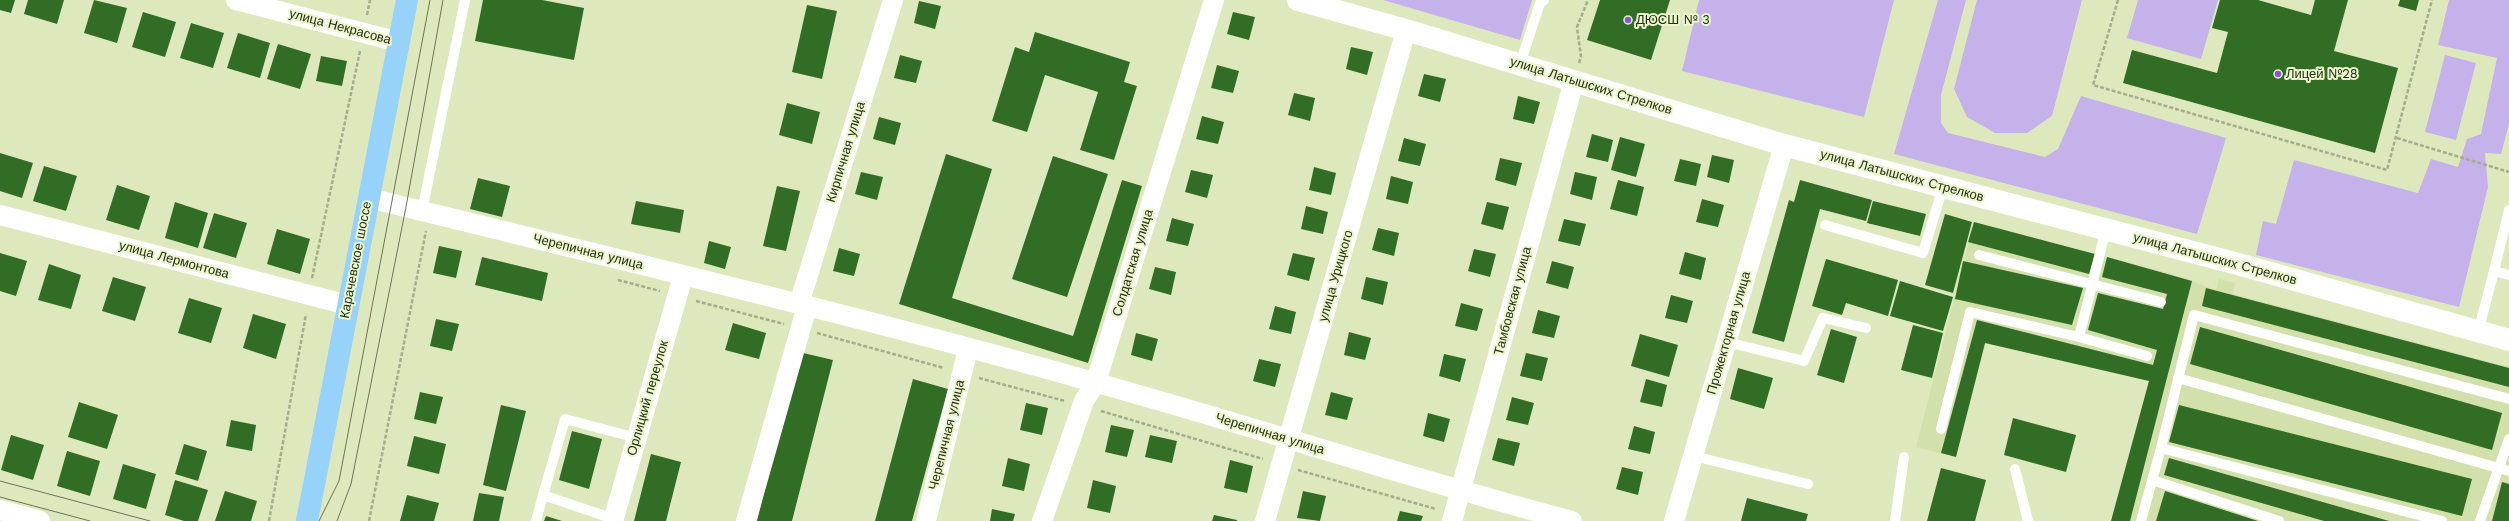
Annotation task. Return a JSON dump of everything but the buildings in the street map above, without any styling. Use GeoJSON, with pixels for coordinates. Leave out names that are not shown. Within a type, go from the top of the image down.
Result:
{"type":"FeatureCollection","features":[{"type":"Feature","properties":{"kind":"highway","name":"Карачевское шоссе"},"geometry":{"type":"LineString","coordinates":[[307,521],[407,0]]}},
{"type":"Feature","properties":{"kind":"street","name":"улица Некрасова"},"geometry":{"type":"LineString","coordinates":[[236,0],[398,42]]}},
{"type":"Feature","properties":{"kind":"street","name":"Кирпичная улица"},"geometry":{"type":"LineString","coordinates":[[803,305],[893,0]]}},
{"type":"Feature","properties":{"kind":"street","name":"Солдатская улица"},"geometry":{"type":"LineString","coordinates":[[1042,521],[1084,401],[1096,382],[1214,0]]}},
{"type":"Feature","properties":{"kind":"street","name":"улица Латышских Стрелков"},"geometry":{"type":"LineString","coordinates":[[1298,0],[1520,64],[1784,145],[2238,264],[2509,340]]}},
{"type":"Feature","properties":{"kind":"street","name":"улица Урицкого"},"geometry":{"type":"LineString","coordinates":[[1265,521],[1290,439],[1406,30]]}},
{"type":"Feature","properties":{"kind":"street","name":"Тамбовская улица"},"geometry":{"type":"LineString","coordinates":[[1452,521],[1574,81]]}},
{"type":"Feature","properties":{"kind":"street","name":"Прожекторная улица"},"geometry":{"type":"LineString","coordinates":[[1674,521],[1784,145]]}},
{"type":"Feature","properties":{"kind":"street","name":"Черепичная улица"},"geometry":{"type":"LineString","coordinates":[[368,198],[803,305],[1096,382],[1290,439],[1461,492],[1572,521]]}},
{"type":"Feature","properties":{"kind":"street","name":"улица Лермонтова"},"geometry":{"type":"LineString","coordinates":[[0,215],[348,305]]}},
{"type":"Feature","properties":{"kind":"street","name":"Орлицкий переулок"},"geometry":{"type":"LineString","coordinates":[[613,520],[683,276]]}},
{"type":"Feature","properties":{"kind":"street"},"geometry":{"type":"LineString","coordinates":[[746,521],[803,305]]}},
{"type":"Feature","properties":{"kind":"street","name":"Черепичная улица"},"geometry":{"type":"LineString","coordinates":[[926,521],[968,349]]}},
{"type":"Feature","properties":{"kind":"street"},"geometry":{"type":"LineString","coordinates":[[0,510],[40,521]]}},
{"type":"Feature","properties":{"kind":"lane"},"geometry":{"type":"LineString","coordinates":[[426,212],[465,0]]}},
{"type":"Feature","properties":{"kind":"lane"},"geometry":{"type":"LineString","coordinates":[[1520,64],[1540,3],[1544,0]]}},
{"type":"Feature","properties":{"kind":"lane"},"geometry":{"type":"LineString","coordinates":[[1825,225],[1923,253],[1943,187]]}},
{"type":"Feature","properties":{"kind":"lane"},"geometry":{"type":"LineString","coordinates":[[2478,332],[2509,210]]}},
{"type":"Feature","properties":{"kind":"lane"},"geometry":{"type":"LineString","coordinates":[[2079,337],[2106,229]]}},
{"type":"Feature","properties":{"kind":"lane"},"geometry":{"type":"LineString","coordinates":[[1979,255],[2161,302]]}},
{"type":"Feature","properties":{"kind":"lane"},"geometry":{"type":"LineString","coordinates":[[2494,271],[2509,275]]}},
{"type":"Feature","properties":{"kind":"lane"},"geometry":{"type":"LineString","coordinates":[[1941,429],[1970,312],[2079,337],[2147,356]]}},
{"type":"Feature","properties":{"kind":"lane"},"geometry":{"type":"LineString","coordinates":[[2141,521],[2194,315],[2509,399]]}},
{"type":"Feature","properties":{"kind":"lane"},"geometry":{"type":"LineString","coordinates":[[1727,342],[1804,361],[1823,318],[1866,328]]}},
{"type":"Feature","properties":{"kind":"lane"},"geometry":{"type":"LineString","coordinates":[[2178,378],[2504,470]]}},
{"type":"Feature","properties":{"kind":"lane"},"geometry":{"type":"LineString","coordinates":[[536,521],[565,419],[637,438]]}},
{"type":"Feature","properties":{"kind":"lane"},"geometry":{"type":"LineString","coordinates":[[2480,521],[2504,470],[2509,439]]}},
{"type":"Feature","properties":{"kind":"lane"},"geometry":{"type":"LineString","coordinates":[[2161,448],[2442,521]]}},
{"type":"Feature","properties":{"kind":"lane"},"geometry":{"type":"LineString","coordinates":[[1693,456],[1808,484]]}},
{"type":"Feature","properties":{"kind":"lane"},"geometry":{"type":"LineString","coordinates":[[1895,521],[1904,457]]}},
{"type":"Feature","properties":{"kind":"lane"},"geometry":{"type":"LineString","coordinates":[[2015,469],[2028,521]]}},
{"type":"Feature","properties":{"kind":"lane"},"geometry":{"type":"LineString","coordinates":[[2152,480],[2280,521]]}},
{"type":"Feature","properties":{"kind":"lane"},"geometry":{"type":"LineString","coordinates":[[543,495],[613,520]]}},
{"type":"Feature","properties":{"kind":"path"},"geometry":{"type":"LineString","coordinates":[[269,521],[309,295],[370,0]]}},
{"type":"Feature","properties":{"kind":"path"},"geometry":{"type":"LineString","coordinates":[[1574,81],[1581,57],[1577,27],[1588,0]]}},
{"type":"Feature","properties":{"kind":"path"},"geometry":{"type":"LineString","coordinates":[[2118,0],[2093,85],[2387,170],[2397,138],[2432,0]]}},
{"type":"Feature","properties":{"kind":"path"},"geometry":{"type":"LineString","coordinates":[[2397,138],[2509,172]]}},
{"type":"Feature","properties":{"kind":"path"},"geometry":{"type":"LineString","coordinates":[[369,521],[426,212]]}},
{"type":"Feature","properties":{"kind":"shaded area"},"geometry":{"type":"Polygon","coordinates":[[[1383,0],[1532,0],[1520,40],[1383,0]]]}},
{"type":"Feature","properties":{"kind":"shaded area"},"geometry":{"type":"Polygon","coordinates":[[[1699,0],[1894,0],[1864,117],[1682,71],[1699,0]]]}},
{"type":"Feature","properties":{"kind":"shaded area"},"geometry":{"type":"Polygon","coordinates":[[[1938,0],[1966,0],[1941,95],[1941,123],[1948,133],[2045,157],[2058,149],[2081,96],[2226,138],[2197,234],[1894,154],[1938,0]]]}},
{"type":"Feature","properties":{"kind":"shaded area"},"geometry":{"type":"Polygon","coordinates":[[[1977,0],[2082,0],[2052,116],[2027,133],[1995,133],[1967,117],[1954,89],[1977,0]]]}},
{"type":"Feature","properties":{"kind":"shaded area"},"geometry":{"type":"Polygon","coordinates":[[[2138,0],[2218,0],[2201,59],[2127,38],[2138,0]]]}},
{"type":"Feature","properties":{"kind":"shaded area"},"geometry":{"type":"Polygon","coordinates":[[[2449,0],[2509,0],[2509,124],[2501,154],[2485,153],[2488,187],[2459,307],[2256,255],[2263,221],[2276,224],[2294,160],[2418,193],[2431,159],[2458,167],[2467,139],[2481,134],[2497,58],[2438,45],[2449,0]]]}},
{"type":"Feature","properties":{"kind":"shaded area"},"geometry":{"type":"Polygon","coordinates":[[[2445,55],[2476,63],[2456,140],[2425,132],[2445,55]]]}},
{"type":"Feature","properties":{"kind":"shaded area"},"geometry":{"type":"Polygon","coordinates":[[[1974,222],[2172,274],[2216,290],[2219,279],[2235,283],[2233,294],[2509,367],[2509,521],[2111,521],[2149,381],[1986,343],[1956,457],[1916,447],[1974,222]]]}},
{"type":"Feature","properties":{"kind":"tram line"},"geometry":{"type":"LineString","coordinates":[[319,521],[339,481],[430,0]]}},
{"type":"Feature","properties":{"kind":"tram line"},"geometry":{"type":"LineString","coordinates":[[337,521],[351,484],[406,207],[443,0]]}},
{"type":"Feature","properties":{"kind":"tram line"},"geometry":{"type":"LineString","coordinates":[[0,481],[150,521]]}},
{"type":"Feature","properties":{"kind":"tram line"},"geometry":{"type":"LineString","coordinates":[[0,497],[90,521]]}},
{"type":"Feature","properties":{"kind":"place","name":"ДЮСШ № 3"},"geometry":{"type":"Point","coordinates":[1628,20]}},
{"type":"Feature","properties":{"kind":"place","name":"Лицей №28"},"geometry":{"type":"Point","coordinates":[2278,74]}}]}
